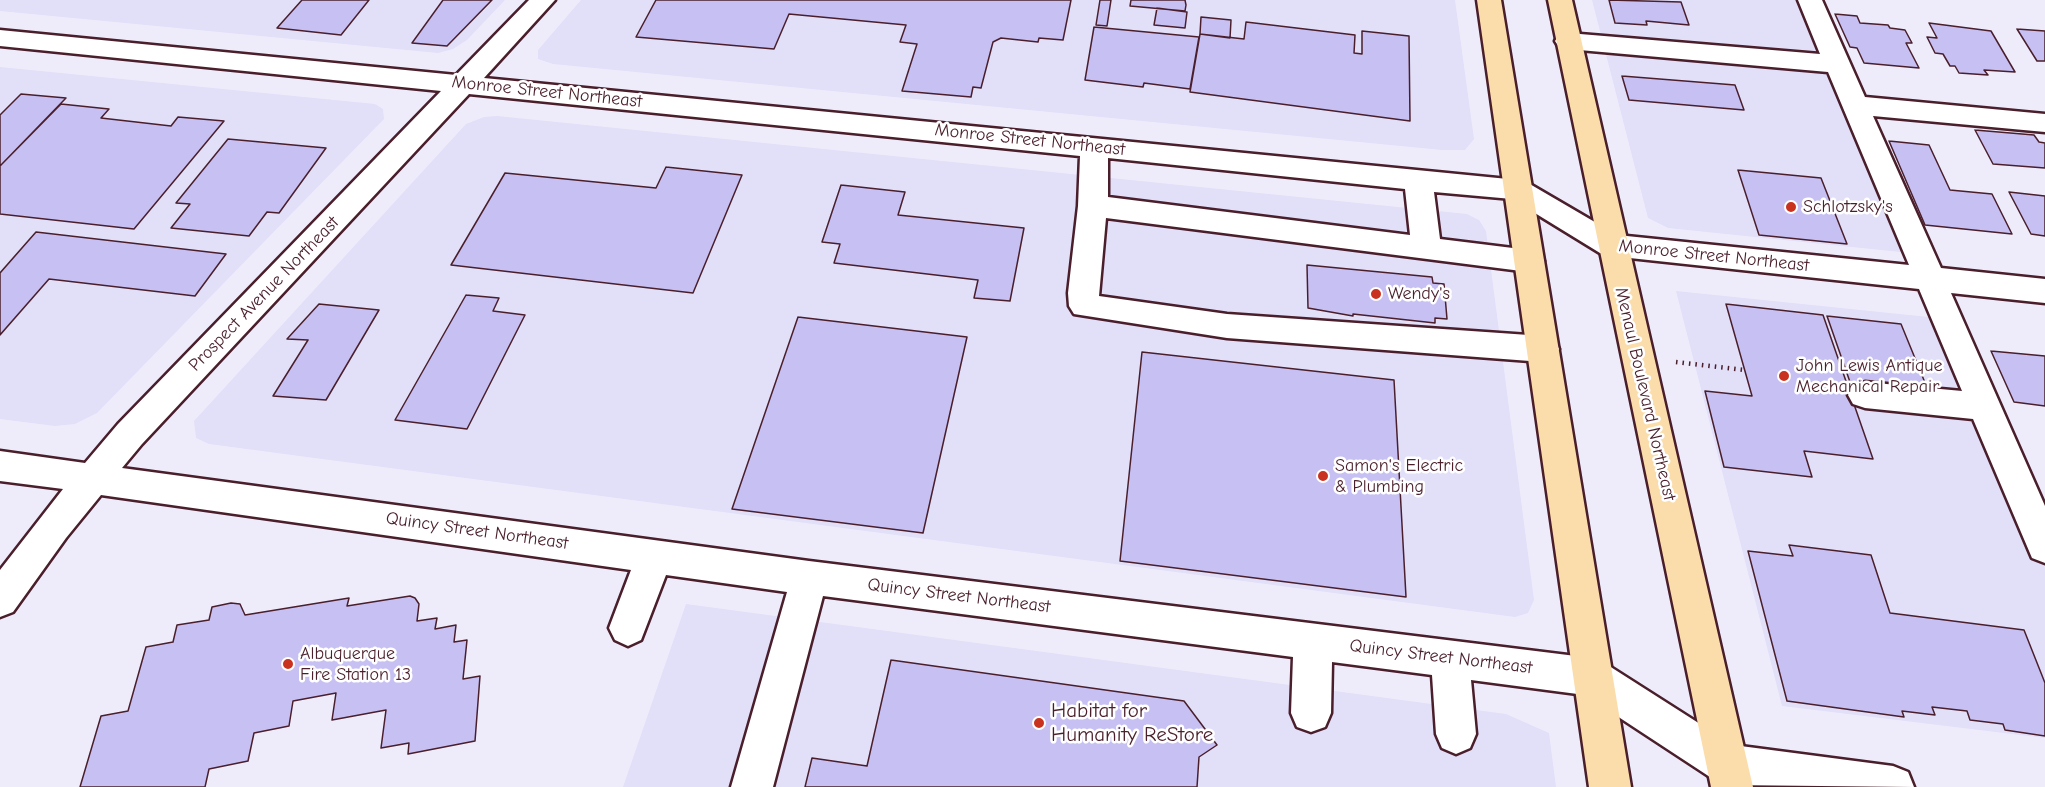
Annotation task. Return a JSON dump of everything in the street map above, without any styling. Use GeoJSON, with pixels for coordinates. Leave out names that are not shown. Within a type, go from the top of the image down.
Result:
{"type":"FeatureCollection","features":[{"type":"Feature","properties":{"kind":"main road"},"geometry":{"type":"LineString","coordinates":[[1489,0],[1610,787]]}},
{"type":"Feature","properties":{"kind":"main road","name":"Menaul Boulevard Northeast"},"geometry":{"type":"LineString","coordinates":[[1560,0],[1611,245],[1729,776]]}},
{"type":"Feature","properties":{"kind":"street","name":"Prospect Avenue Northeast"},"geometry":{"type":"LineString","coordinates":[[0,600],[53,526],[130,434],[543,0]]}},
{"type":"Feature","properties":{"kind":"street"},"geometry":{"type":"LineString","coordinates":[[1810,0],[1984,407],[2036,507],[2045,547]]}},
{"type":"Feature","properties":{"kind":"street","name":"Monroe Street Northeast"},"geometry":{"type":"LineString","coordinates":[[0,38],[1518,189],[1611,245],[2045,291]]}},
{"type":"Feature","properties":{"kind":"street"},"geometry":{"type":"LineString","coordinates":[[1568,41],[1837,64]]}},
{"type":"Feature","properties":{"kind":"street"},"geometry":{"type":"LineString","coordinates":[[1855,105],[2045,123]]}},
{"type":"Feature","properties":{"kind":"street"},"geometry":{"type":"LineString","coordinates":[[1094,147],[1093,206],[1083,293],[1085,306],[1227,326],[1542,349]]}},
{"type":"Feature","properties":{"kind":"street"},"geometry":{"type":"LineString","coordinates":[[1418,180],[1426,247]]}},
{"type":"Feature","properties":{"kind":"street"},"geometry":{"type":"LineString","coordinates":[[1093,206],[1529,261]]}},
{"type":"Feature","properties":{"kind":"street"},"geometry":{"type":"LineString","coordinates":[[1865,395],[1984,407]]}},
{"type":"Feature","properties":{"kind":"street","name":"Quincy Street Northeast"},"geometry":{"type":"LineString","coordinates":[[0,466],[809,578],[1592,677],[1729,776],[1882,786]]}},
{"type":"Feature","properties":{"kind":"street"},"geometry":{"type":"LineString","coordinates":[[628,628],[655,555]]}},
{"type":"Feature","properties":{"kind":"street"},"geometry":{"type":"LineString","coordinates":[[752,787],[809,578]]}},
{"type":"Feature","properties":{"kind":"street"},"geometry":{"type":"LineString","coordinates":[[1311,713],[1313,641]]}},
{"type":"Feature","properties":{"kind":"street"},"geometry":{"type":"LineString","coordinates":[[1450,658],[1456,734]]}},
{"type":"Feature","properties":{"kind":"path"},"geometry":{"type":"LineString","coordinates":[[1676,362],[1744,370]]}},
{"type":"Feature","properties":{"kind":"shaded area"},"geometry":{"type":"Polygon","coordinates":[[[0,0],[505,0],[467,40],[453,49],[438,53],[0,11],[0,0]]]}},
{"type":"Feature","properties":{"kind":"shaded area"},"geometry":{"type":"Polygon","coordinates":[[[581,0],[1455,0],[1474,139],[1465,150],[1442,150],[553,64],[538,59],[538,50],[581,0]]]}},
{"type":"Feature","properties":{"kind":"shaded area"},"geometry":{"type":"Polygon","coordinates":[[[1592,0],[1802,0],[1910,253],[1668,228],[1648,218],[1592,0]]]}},
{"type":"Feature","properties":{"kind":"shaded area"},"geometry":{"type":"Polygon","coordinates":[[[0,67],[375,104],[383,109],[384,119],[97,413],[75,424],[55,426],[0,419],[0,67]]]}},
{"type":"Feature","properties":{"kind":"shaded area"},"geometry":{"type":"Polygon","coordinates":[[[497,116],[1467,214],[1479,220],[1486,231],[1534,600],[1528,613],[1515,617],[209,444],[196,438],[194,421],[466,124],[484,117],[497,116]]]}},
{"type":"Feature","properties":{"kind":"shaded area"},"geometry":{"type":"Polygon","coordinates":[[[1676,291],[1938,318],[2045,568],[2045,738],[1782,706],[1676,291]]]}},
{"type":"Feature","properties":{"kind":"shaded area"},"geometry":{"type":"Polygon","coordinates":[[[686,604],[1506,714],[1549,733],[1556,787],[623,787],[686,604]]]}},
{"type":"Feature","properties":{"kind":"building"},"geometry":{"type":"Polygon","coordinates":[[[302,0],[369,0],[341,35],[277,28],[302,0]]]}},
{"type":"Feature","properties":{"kind":"building"},"geometry":{"type":"Polygon","coordinates":[[[443,0],[492,0],[447,46],[412,43],[443,0]]]}},
{"type":"Feature","properties":{"kind":"building"},"geometry":{"type":"Polygon","coordinates":[[[656,0],[1071,0],[1063,40],[1039,38],[1038,42],[1001,38],[993,42],[981,88],[973,87],[971,97],[902,91],[917,44],[900,42],[906,25],[789,14],[774,49],[636,37],[656,0]]]}},
{"type":"Feature","properties":{"kind":"building"},"geometry":{"type":"Polygon","coordinates":[[[1100,0],[1111,0],[1107,26],[1096,25],[1100,0]]]}},
{"type":"Feature","properties":{"kind":"building"},"geometry":{"type":"Polygon","coordinates":[[[1131,0],[1185,0],[1186,5],[1185,11],[1130,6],[1131,0]]]}},
{"type":"Feature","properties":{"kind":"building"},"geometry":{"type":"Polygon","coordinates":[[[1609,0],[1681,2],[1689,25],[1646,21],[1647,25],[1615,23],[1609,0]]]}},
{"type":"Feature","properties":{"kind":"building"},"geometry":{"type":"Polygon","coordinates":[[[1157,8],[1187,12],[1185,28],[1154,25],[1157,8]]]}},
{"type":"Feature","properties":{"kind":"building"},"geometry":{"type":"Polygon","coordinates":[[[1835,14],[1857,16],[1860,23],[1888,25],[1890,28],[1905,30],[1912,43],[1906,43],[1919,68],[1864,63],[1857,48],[1850,47],[1835,14]]]}},
{"type":"Feature","properties":{"kind":"building"},"geometry":{"type":"Polygon","coordinates":[[[1201,17],[1231,20],[1230,38],[1200,34],[1201,17]]]}},
{"type":"Feature","properties":{"kind":"building"},"geometry":{"type":"Polygon","coordinates":[[[1246,22],[1355,35],[1354,53],[1362,54],[1362,31],[1409,36],[1410,121],[1190,92],[1200,34],[1244,39],[1246,22]]]}},
{"type":"Feature","properties":{"kind":"building"},"geometry":{"type":"Polygon","coordinates":[[[1929,23],[1991,31],[2015,72],[1984,70],[1988,75],[1959,73],[1955,66],[1950,66],[1943,54],[1935,53],[1927,37],[1937,38],[1929,23]]]}},
{"type":"Feature","properties":{"kind":"building"},"geometry":{"type":"Polygon","coordinates":[[[1094,27],[1199,37],[1190,89],[1144,83],[1143,87],[1085,80],[1094,27]]]}},
{"type":"Feature","properties":{"kind":"building"},"geometry":{"type":"Polygon","coordinates":[[[2017,29],[2045,31],[2045,61],[2037,61],[2017,29]]]}},
{"type":"Feature","properties":{"kind":"building"},"geometry":{"type":"Polygon","coordinates":[[[1622,76],[1735,85],[1744,110],[1629,100],[1622,76]]]}},
{"type":"Feature","properties":{"kind":"building"},"geometry":{"type":"Polygon","coordinates":[[[21,94],[66,98],[0,166],[0,115],[21,94]]]}},
{"type":"Feature","properties":{"kind":"building"},"geometry":{"type":"Polygon","coordinates":[[[61,104],[109,109],[101,118],[171,126],[178,117],[224,121],[134,229],[0,214],[0,166],[61,104]]]}},
{"type":"Feature","properties":{"kind":"building"},"geometry":{"type":"Polygon","coordinates":[[[1975,130],[2034,135],[2039,142],[2045,143],[2045,168],[1993,164],[1975,130]]]}},
{"type":"Feature","properties":{"kind":"building"},"geometry":{"type":"Polygon","coordinates":[[[228,139],[326,148],[279,213],[267,212],[249,236],[171,228],[190,204],[176,203],[228,139]]]}},
{"type":"Feature","properties":{"kind":"building"},"geometry":{"type":"Polygon","coordinates":[[[1889,141],[1929,145],[1950,190],[1992,194],[2012,234],[1925,225],[1889,141]]]}},
{"type":"Feature","properties":{"kind":"building"},"geometry":{"type":"Polygon","coordinates":[[[666,167],[742,175],[693,293],[451,265],[505,173],[656,188],[666,167]]]}},
{"type":"Feature","properties":{"kind":"building","name":"Schlotzsky's"},"geometry":{"type":"Polygon","coordinates":[[[1738,170],[1821,178],[1847,244],[1759,235],[1738,170]]]}},
{"type":"Feature","properties":{"kind":"building"},"geometry":{"type":"Polygon","coordinates":[[[841,185],[905,192],[898,215],[1024,228],[1010,301],[974,298],[978,280],[834,263],[840,244],[822,242],[841,185]]]}},
{"type":"Feature","properties":{"kind":"building"},"geometry":{"type":"Polygon","coordinates":[[[2009,192],[2045,196],[2045,236],[2031,234],[2009,192]]]}},
{"type":"Feature","properties":{"kind":"building"},"geometry":{"type":"Polygon","coordinates":[[[36,232],[226,254],[195,296],[49,279],[0,335],[0,273],[36,232]]]}},
{"type":"Feature","properties":{"kind":"building"},"geometry":{"type":"Polygon","coordinates":[[[1307,265],[1432,277],[1433,283],[1444,284],[1447,319],[1435,318],[1435,323],[1353,314],[1353,316],[1308,308],[1307,265]]]}},
{"type":"Feature","properties":{"kind":"building"},"geometry":{"type":"Polygon","coordinates":[[[466,295],[499,298],[493,311],[525,315],[467,429],[395,420],[466,295]]]}},
{"type":"Feature","properties":{"kind":"building"},"geometry":{"type":"Polygon","coordinates":[[[319,304],[379,310],[326,400],[273,396],[308,340],[287,339],[319,304]]]}},
{"type":"Feature","properties":{"kind":"building"},"geometry":{"type":"Polygon","coordinates":[[[1726,304],[1823,315],[1873,459],[1804,451],[1812,477],[1724,467],[1705,391],[1752,396],[1726,304]]]}},
{"type":"Feature","properties":{"kind":"building"},"geometry":{"type":"Polygon","coordinates":[[[1827,316],[1901,324],[1928,390],[1850,382],[1827,316]]]}},
{"type":"Feature","properties":{"kind":"building"},"geometry":{"type":"Polygon","coordinates":[[[798,317],[967,337],[923,533],[732,509],[798,317]]]}},
{"type":"Feature","properties":{"kind":"building"},"geometry":{"type":"Polygon","coordinates":[[[1991,351],[2045,356],[2045,406],[2014,402],[1991,351]]]}},
{"type":"Feature","properties":{"kind":"building"},"geometry":{"type":"Polygon","coordinates":[[[1142,352],[1394,380],[1406,597],[1120,561],[1142,352]]]}},
{"type":"Feature","properties":{"kind":"building"},"geometry":{"type":"Polygon","coordinates":[[[1789,545],[1871,555],[1890,613],[2024,630],[2045,683],[2045,736],[2005,730],[2003,724],[1970,720],[1967,711],[1932,707],[1935,715],[1902,711],[1904,717],[1787,701],[1748,551],[1793,556],[1789,545]]]}},
{"type":"Feature","properties":{"kind":"building"},"geometry":{"type":"Polygon","coordinates":[[[410,596],[415,598],[419,604],[417,621],[437,618],[435,629],[456,625],[454,642],[467,640],[463,679],[480,676],[475,741],[408,754],[409,743],[381,748],[386,710],[332,720],[336,693],[293,701],[289,726],[254,733],[248,761],[209,769],[205,787],[80,787],[101,716],[128,711],[146,647],[173,642],[177,625],[209,620],[212,607],[231,603],[240,604],[245,615],[349,598],[347,606],[410,596]]]}},
{"type":"Feature","properties":{"kind":"building","name":"Habitat for Humanity ReStore"},"geometry":{"type":"Polygon","coordinates":[[[891,660],[1184,701],[1217,745],[1199,757],[1197,787],[805,787],[812,758],[867,766],[891,660]]]}},
{"type":"Feature","properties":{"kind":"place","name":"Schlotzsky's"},"geometry":{"type":"Point","coordinates":[1791,207]}},
{"type":"Feature","properties":{"kind":"place","name":"Wendy's"},"geometry":{"type":"Point","coordinates":[1376,294]}},
{"type":"Feature","properties":{"kind":"place","name":"John Lewis Antique Mechanical Repair"},"geometry":{"type":"Point","coordinates":[1784,376]}},
{"type":"Feature","properties":{"kind":"place","name":"Samon's Electric & Plumbing"},"geometry":{"type":"Point","coordinates":[1323,476]}},
{"type":"Feature","properties":{"kind":"place","name":"Albuquerque Fire Station 13"},"geometry":{"type":"Point","coordinates":[288,664]}},
{"type":"Feature","properties":{"kind":"place","name":"Habitat for Humanity ReStore"},"geometry":{"type":"Point","coordinates":[1039,723]}}]}
